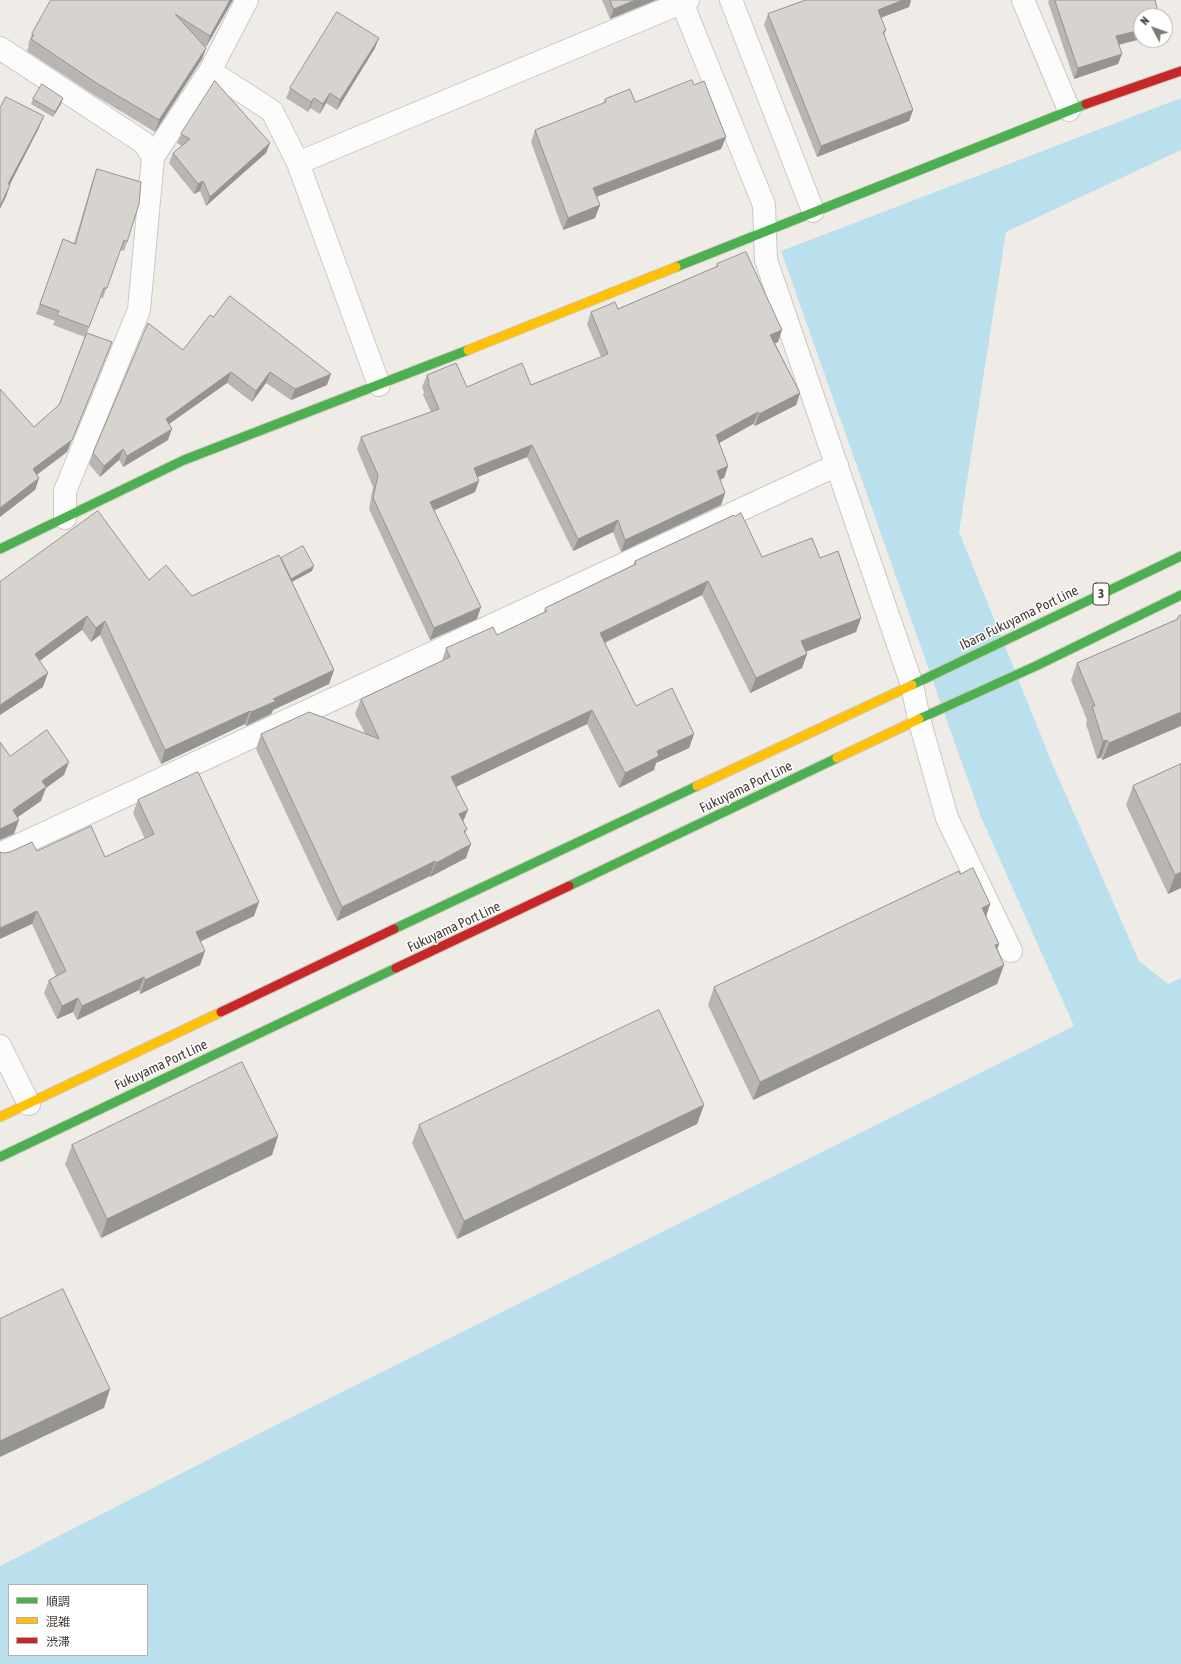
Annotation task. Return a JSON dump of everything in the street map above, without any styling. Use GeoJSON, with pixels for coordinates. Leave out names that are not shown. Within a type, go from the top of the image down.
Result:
{"type":"FeatureCollection","features":[{"type":"Feature","properties":{"kind":"main road"},"geometry":{"type":"LineString","coordinates":[[0,549],[184,460],[379,385],[1069,110],[1181,71]]}},
{"type":"Feature","properties":{"kind":"main road","name":"Ibara Fukuyama Port Line"},"geometry":{"type":"LineString","coordinates":[[918,682],[1181,556]]}},
{"type":"Feature","properties":{"kind":"main road"},"geometry":{"type":"LineString","coordinates":[[927,716],[1038,665],[1181,595]]}},
{"type":"Feature","properties":{"kind":"main road","name":"Fukuyama Port Line"},"geometry":{"type":"LineString","coordinates":[[0,1118],[589,836],[918,682]]}},
{"type":"Feature","properties":{"kind":"main road","name":"Fukuyama Port Line"},"geometry":{"type":"LineString","coordinates":[[0,1157],[613,867],[927,716]]}},
{"type":"Feature","properties":{"kind":"street"},"geometry":{"type":"LineString","coordinates":[[65,518],[65,491],[139,310],[153,157],[210,71],[247,0]]}},
{"type":"Feature","properties":{"kind":"street"},"geometry":{"type":"LineString","coordinates":[[731,0],[813,212]]}},
{"type":"Feature","properties":{"kind":"street"},"geometry":{"type":"LineString","coordinates":[[1023,0],[1069,110]]}},
{"type":"Feature","properties":{"kind":"street"},"geometry":{"type":"LineString","coordinates":[[298,163],[683,1],[764,205],[766,260],[837,465],[918,682],[927,716],[947,818],[1011,951]]}},
{"type":"Feature","properties":{"kind":"street"},"geometry":{"type":"LineString","coordinates":[[0,48],[144,143],[153,157]]}},
{"type":"Feature","properties":{"kind":"street"},"geometry":{"type":"LineString","coordinates":[[210,71],[272,111],[298,163],[379,385]]}},
{"type":"Feature","properties":{"kind":"street"},"geometry":{"type":"LineString","coordinates":[[0,854],[837,465]]}},
{"type":"Feature","properties":{"kind":"street"},"geometry":{"type":"LineString","coordinates":[[0,1046],[29,1104]]}},
{"type":"Feature","properties":{"kind":"water"},"geometry":{"type":"Polygon","coordinates":[[[1181,98],[1181,150],[1006,232],[959,532],[1052,763],[1139,961],[1168,984],[1181,978],[1181,1664],[0,1664],[0,1566],[274,1426],[1074,1026],[981,817],[781,251],[1181,98]]]}},
{"type":"Feature","properties":{"kind":"building"},"geometry":{"type":"Polygon","coordinates":[[[51,0],[230,0],[210,36],[175,14],[206,48],[159,120],[98,84],[31,39],[34,35],[32,34],[51,0]]]}},
{"type":"Feature","properties":{"kind":"building"},"geometry":{"type":"Polygon","coordinates":[[[610,0],[635,0],[614,9],[610,0]]]}},
{"type":"Feature","properties":{"kind":"building"},"geometry":{"type":"Polygon","coordinates":[[[806,0],[903,0],[878,10],[886,30],[883,32],[913,110],[821,146],[768,14],[806,0]]]}},
{"type":"Feature","properties":{"kind":"building"},"geometry":{"type":"Polygon","coordinates":[[[1055,0],[1155,0],[1157,8],[1133,8],[1133,32],[1116,36],[1122,54],[1078,68],[1055,0]]]}},
{"type":"Feature","properties":{"kind":"building"},"geometry":{"type":"Polygon","coordinates":[[[337,12],[379,38],[340,100],[330,93],[323,104],[314,98],[311,102],[290,88],[337,12]]]}},
{"type":"Feature","properties":{"kind":"building"},"geometry":{"type":"Polygon","coordinates":[[[692,80],[694,85],[704,81],[726,137],[593,188],[600,205],[568,218],[535,130],[606,102],[605,99],[630,89],[635,102],[692,80]]]}},
{"type":"Feature","properties":{"kind":"building"},"geometry":{"type":"Polygon","coordinates":[[[215,81],[270,143],[210,197],[203,181],[198,184],[173,153],[190,139],[181,134],[215,81]]]}},
{"type":"Feature","properties":{"kind":"building"},"geometry":{"type":"Polygon","coordinates":[[[42,84],[63,98],[55,112],[33,99],[42,84]]]}},
{"type":"Feature","properties":{"kind":"building"},"geometry":{"type":"Polygon","coordinates":[[[6,97],[44,116],[8,184],[10,185],[0,206],[0,108],[6,97]]]}},
{"type":"Feature","properties":{"kind":"building"},"geometry":{"type":"Polygon","coordinates":[[[97,169],[141,182],[139,204],[127,242],[124,240],[107,288],[104,288],[89,327],[57,315],[59,311],[40,304],[63,239],[75,244],[97,169]]]}},
{"type":"Feature","properties":{"kind":"building"},"geometry":{"type":"Polygon","coordinates":[[[746,252],[782,330],[770,335],[800,393],[759,414],[758,412],[716,435],[728,466],[717,471],[725,493],[625,540],[618,520],[578,539],[532,445],[474,468],[479,481],[430,502],[481,607],[434,628],[373,498],[378,475],[361,437],[439,409],[428,383],[427,375],[456,363],[467,387],[522,363],[531,385],[608,354],[591,312],[615,302],[618,309],[718,266],[717,264],[746,252]]]}},
{"type":"Feature","properties":{"kind":"building"},"geometry":{"type":"Polygon","coordinates":[[[230,296],[331,374],[295,389],[270,372],[256,391],[231,372],[166,419],[172,429],[127,456],[123,449],[104,466],[93,453],[148,323],[183,350],[210,315],[213,317],[230,296]]]}},
{"type":"Feature","properties":{"kind":"building"},"geometry":{"type":"Polygon","coordinates":[[[87,333],[112,342],[72,440],[33,469],[39,478],[0,508],[0,389],[34,427],[59,405],[87,333]]]}},
{"type":"Feature","properties":{"kind":"building"},"geometry":{"type":"Polygon","coordinates":[[[98,511],[149,580],[166,565],[192,596],[279,555],[334,670],[273,699],[276,701],[251,712],[250,711],[165,750],[105,621],[96,628],[87,616],[35,654],[48,673],[0,705],[0,582],[98,511]]]}},
{"type":"Feature","properties":{"kind":"building"},"geometry":{"type":"Polygon","coordinates":[[[741,513],[762,557],[812,538],[820,558],[838,551],[861,618],[801,641],[807,654],[756,678],[708,581],[600,633],[636,706],[672,688],[694,734],[657,751],[659,756],[625,773],[592,710],[451,777],[468,810],[459,814],[467,829],[464,831],[471,844],[436,863],[435,861],[342,907],[261,734],[309,712],[379,739],[361,699],[450,657],[446,648],[493,627],[497,635],[547,611],[545,608],[636,564],[635,561],[741,513]]]}},
{"type":"Feature","properties":{"kind":"building"},"geometry":{"type":"Polygon","coordinates":[[[303,546],[314,566],[291,579],[281,558],[303,546]]]}},
{"type":"Feature","properties":{"kind":"building"},"geometry":{"type":"Polygon","coordinates":[[[1181,615],[1181,712],[1109,743],[1107,740],[1103,741],[1092,706],[1095,706],[1077,663],[1178,619],[1181,615]]]}},
{"type":"Feature","properties":{"kind":"building"},"geometry":{"type":"Polygon","coordinates":[[[47,730],[69,762],[42,781],[46,787],[13,810],[19,820],[0,829],[0,742],[10,756],[47,730]]]}},
{"type":"Feature","properties":{"kind":"building"},"geometry":{"type":"Polygon","coordinates":[[[1181,764],[1181,872],[1175,875],[1133,786],[1181,764]]]}},
{"type":"Feature","properties":{"kind":"building"},"geometry":{"type":"Polygon","coordinates":[[[198,772],[259,902],[196,932],[205,951],[145,980],[144,977],[82,1006],[78,998],[62,1006],[49,980],[66,971],[37,911],[0,928],[0,852],[10,852],[32,842],[37,851],[91,826],[105,857],[154,834],[138,800],[198,772]]]}},
{"type":"Feature","properties":{"kind":"building"},"geometry":{"type":"Polygon","coordinates":[[[973,868],[990,904],[982,908],[999,944],[995,945],[1004,965],[760,1082],[714,987],[959,871],[960,874],[973,868]]]}},
{"type":"Feature","properties":{"kind":"building"},"geometry":{"type":"Polygon","coordinates":[[[659,1010],[704,1105],[464,1221],[419,1125],[659,1010]]]}},
{"type":"Feature","properties":{"kind":"building"},"geometry":{"type":"Polygon","coordinates":[[[242,1062],[278,1136],[107,1219],[72,1145],[242,1062]]]}},
{"type":"Feature","properties":{"kind":"building"},"geometry":{"type":"Polygon","coordinates":[[[63,1289],[110,1389],[0,1441],[0,1319],[63,1289]]]}},
{"type":"Feature","properties":{"kind":"traffic: fast"},"geometry":{"type":"LineString","coordinates":[[676,267],[1086,104]]}},
{"type":"Feature","properties":{"kind":"traffic: fast"},"geometry":{"type":"LineString","coordinates":[[0,549],[184,460],[468,350]]}},
{"type":"Feature","properties":{"kind":"traffic: fast"},"geometry":{"type":"LineString","coordinates":[[912,685],[1181,556]]}},
{"type":"Feature","properties":{"kind":"traffic: fast"},"geometry":{"type":"LineString","coordinates":[[919,719],[1038,665],[1181,595]]}},
{"type":"Feature","properties":{"kind":"traffic: fast"},"geometry":{"type":"LineString","coordinates":[[569,886],[837,758]]}},
{"type":"Feature","properties":{"kind":"traffic: fast"},"geometry":{"type":"LineString","coordinates":[[394,929],[697,786]]}},
{"type":"Feature","properties":{"kind":"traffic: fast"},"geometry":{"type":"LineString","coordinates":[[0,1157],[396,968]]}},
{"type":"Feature","properties":{"kind":"traffic: slow"},"geometry":{"type":"LineString","coordinates":[[468,350],[676,267]]}},
{"type":"Feature","properties":{"kind":"traffic: slow"},"geometry":{"type":"LineString","coordinates":[[697,786],[912,685]]}},
{"type":"Feature","properties":{"kind":"traffic: slow"},"geometry":{"type":"LineString","coordinates":[[837,758],[919,719]]}},
{"type":"Feature","properties":{"kind":"traffic: slow"},"geometry":{"type":"LineString","coordinates":[[0,1117],[221,1012]]}},
{"type":"Feature","properties":{"kind":"traffic: jam"},"geometry":{"type":"LineString","coordinates":[[1086,104],[1181,71]]}},
{"type":"Feature","properties":{"kind":"traffic: jam"},"geometry":{"type":"LineString","coordinates":[[396,968],[569,886]]}},
{"type":"Feature","properties":{"kind":"traffic: jam"},"geometry":{"type":"LineString","coordinates":[[221,1012],[394,929]]}}]}
